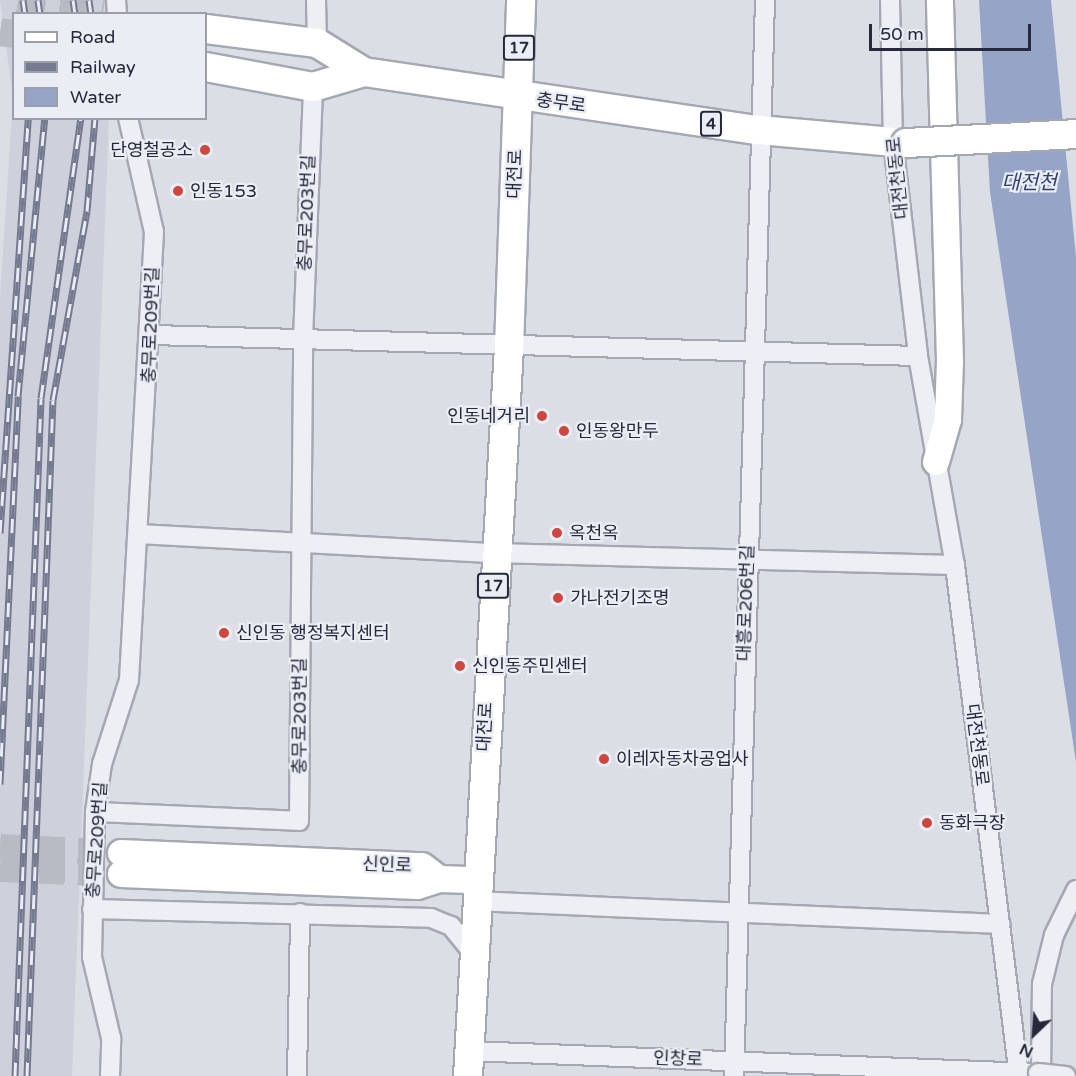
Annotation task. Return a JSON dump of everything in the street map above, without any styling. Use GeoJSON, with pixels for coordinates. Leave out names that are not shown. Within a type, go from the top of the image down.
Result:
{"type":"FeatureCollection","features":[{"type":"Feature","properties":{"kind":"main road","name":"대전로"},"geometry":{"type":"LineString","coordinates":[[469,1063],[475,890],[494,553],[509,348],[521,0]]}},
{"type":"Feature","properties":{"kind":"main road"},"geometry":{"type":"LineString","coordinates":[[936,462],[948,420],[950,361],[940,0]]}},
{"type":"Feature","properties":{"kind":"main road","name":"충무로"},"geometry":{"type":"LineString","coordinates":[[207,29],[318,43],[364,72],[759,130],[900,142],[1076,134]]}},
{"type":"Feature","properties":{"kind":"main road","name":"충무로"},"geometry":{"type":"LineString","coordinates":[[207,67],[313,87],[364,72]]}},
{"type":"Feature","properties":{"kind":"main road","name":"신인로"},"geometry":{"type":"LineString","coordinates":[[121,863],[418,886],[439,879],[475,890]]}},
{"type":"Feature","properties":{"kind":"street"},"geometry":{"type":"LineString","coordinates":[[316,0],[318,43]]}},
{"type":"Feature","properties":{"kind":"street"},"geometry":{"type":"LineString","coordinates":[[759,130],[765,0]]}},
{"type":"Feature","properties":{"kind":"street","name":"대전천동로"},"geometry":{"type":"LineString","coordinates":[[890,0],[918,356],[955,565],[1019,1074]]}},
{"type":"Feature","properties":{"kind":"street","name":"충무로203번길"},"geometry":{"type":"LineString","coordinates":[[95,812],[299,821],[303,339],[313,87]]}},
{"type":"Feature","properties":{"kind":"street","name":"충무로209번길"},"geometry":{"type":"LineString","coordinates":[[110,1076],[111,1038],[92,957],[95,812],[102,764],[129,680],[152,335],[154,232],[128,120]]}},
{"type":"Feature","properties":{"kind":"street","name":"대흥로206번길"},"geometry":{"type":"LineString","coordinates":[[734,1069],[759,130]]}},
{"type":"Feature","properties":{"kind":"street"},"geometry":{"type":"LineString","coordinates":[[152,335],[509,348],[918,356]]}},
{"type":"Feature","properties":{"kind":"street"},"geometry":{"type":"LineString","coordinates":[[138,534],[301,540],[494,553],[748,557],[955,565]]}},
{"type":"Feature","properties":{"kind":"street"},"geometry":{"type":"LineString","coordinates":[[475,890],[738,913],[1000,924]]}},
{"type":"Feature","properties":{"kind":"street"},"geometry":{"type":"LineString","coordinates":[[1039,1075],[1042,984],[1054,935],[1076,890]]}},
{"type":"Feature","properties":{"kind":"street"},"geometry":{"type":"LineString","coordinates":[[92,909],[431,918],[451,926],[472,953]]}},
{"type":"Feature","properties":{"kind":"street"},"geometry":{"type":"LineString","coordinates":[[297,1076],[300,913]]}},
{"type":"Feature","properties":{"kind":"street","name":"인창로"},"geometry":{"type":"LineString","coordinates":[[469,1063],[1066,1076]]}},
{"type":"Feature","properties":{"kind":"shaded area"},"geometry":{"type":"Polygon","coordinates":[[[0,0],[104,0],[105,12],[12,12],[12,91],[0,0]]]}},
{"type":"Feature","properties":{"kind":"shaded area"},"geometry":{"type":"Polygon","coordinates":[[[12,114],[12,120],[109,120],[72,1076],[0,1076],[0,297],[12,114]]]}},
{"type":"Feature","properties":{"kind":"water","name":"대전천"},"geometry":{"type":"Polygon","coordinates":[[[979,0],[1051,0],[1076,257],[1076,762],[990,192],[979,0]]]}},
{"type":"Feature","properties":{"kind":"tunnel"},"geometry":{"type":"LineString","coordinates":[[18,0],[91,12]]}},
{"type":"Feature","properties":{"kind":"tunnel"},"geometry":{"type":"LineString","coordinates":[[0,32],[12,34]]}},
{"type":"Feature","properties":{"kind":"tunnel"},"geometry":{"type":"LineString","coordinates":[[0,847],[121,853]]}},
{"type":"Feature","properties":{"kind":"tunnel"},"geometry":{"type":"LineString","coordinates":[[0,869],[121,874]]}},
{"type":"Feature","properties":{"kind":"railway"},"geometry":{"type":"LineString","coordinates":[[23,0],[25,12]]}},
{"type":"Feature","properties":{"kind":"railway"},"geometry":{"type":"LineString","coordinates":[[38,0],[40,12]]}},
{"type":"Feature","properties":{"kind":"railway"},"geometry":{"type":"LineString","coordinates":[[73,0],[75,12]]}},
{"type":"Feature","properties":{"kind":"railway"},"geometry":{"type":"LineString","coordinates":[[89,0],[91,12]]}},
{"type":"Feature","properties":{"kind":"railway"},"geometry":{"type":"LineString","coordinates":[[0,533],[28,120]]}},
{"type":"Feature","properties":{"kind":"railway"},"geometry":{"type":"LineString","coordinates":[[0,784],[18,396],[45,120]]}},
{"type":"Feature","properties":{"kind":"railway"},"geometry":{"type":"LineString","coordinates":[[15,1076],[41,398],[81,120]]}},
{"type":"Feature","properties":{"kind":"railway"},"geometry":{"type":"LineString","coordinates":[[27,1076],[53,400],[87,211],[95,120]]}},
{"type":"Feature","properties":{"kind":"place","name":"단영철공소"},"geometry":{"type":"Point","coordinates":[205,150]}},
{"type":"Feature","properties":{"kind":"place","name":"인동153"},"geometry":{"type":"Point","coordinates":[178,191]}},
{"type":"Feature","properties":{"kind":"place","name":"인동네거리"},"geometry":{"type":"Point","coordinates":[542,416]}},
{"type":"Feature","properties":{"kind":"place","name":"인동왕만두"},"geometry":{"type":"Point","coordinates":[564,431]}},
{"type":"Feature","properties":{"kind":"place","name":"옥천옥"},"geometry":{"type":"Point","coordinates":[557,533]}},
{"type":"Feature","properties":{"kind":"place","name":"가나전기조명"},"geometry":{"type":"Point","coordinates":[558,598]}},
{"type":"Feature","properties":{"kind":"place","name":"신인동 행정복지센터"},"geometry":{"type":"Point","coordinates":[224,633]}},
{"type":"Feature","properties":{"kind":"place","name":"신인동주민센터"},"geometry":{"type":"Point","coordinates":[460,666]}},
{"type":"Feature","properties":{"kind":"place","name":"이레자동차공업사"},"geometry":{"type":"Point","coordinates":[604,759]}},
{"type":"Feature","properties":{"kind":"place","name":"동화극장"},"geometry":{"type":"Point","coordinates":[927,823]}}]}
